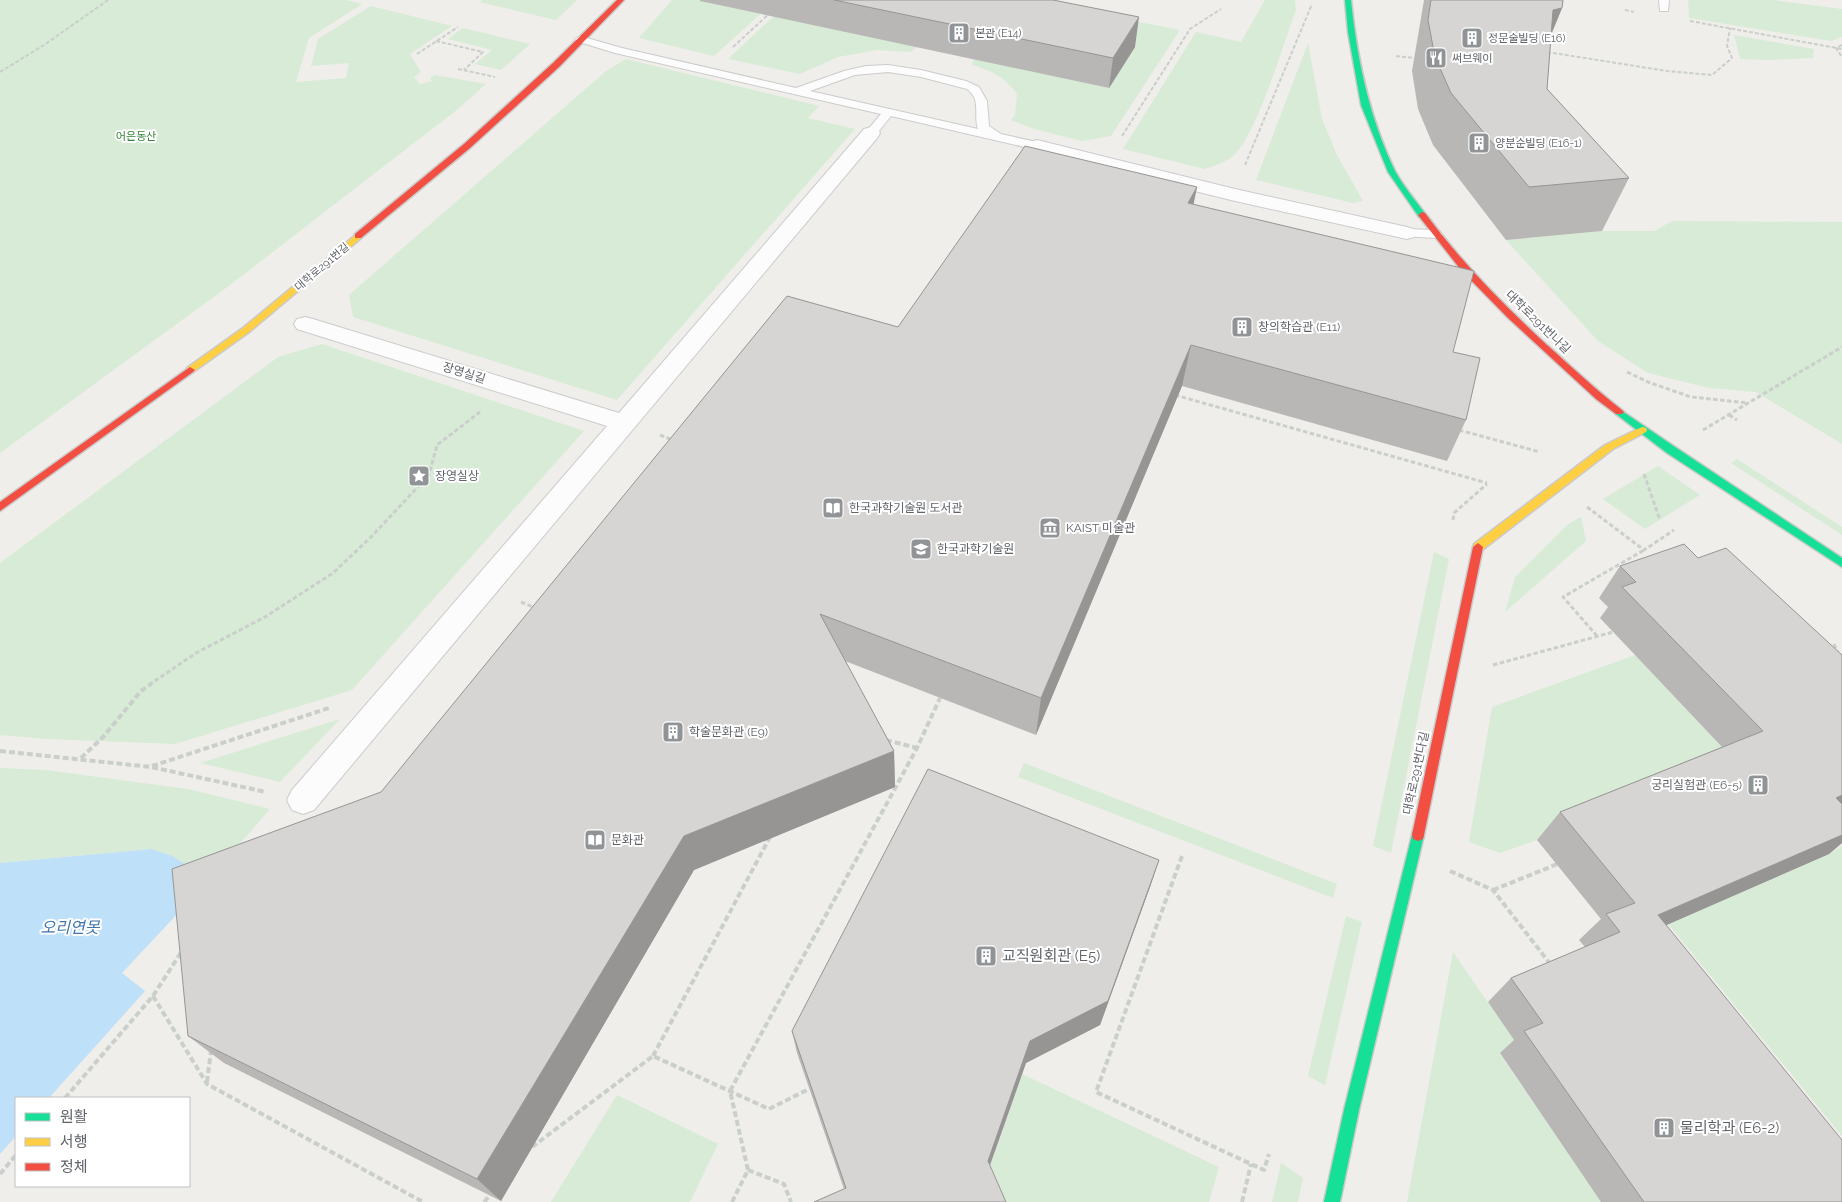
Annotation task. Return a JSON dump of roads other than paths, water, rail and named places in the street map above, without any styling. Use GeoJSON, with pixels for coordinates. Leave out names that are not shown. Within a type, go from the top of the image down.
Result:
{"type":"FeatureCollection","features":[{"type":"Feature","properties":{"kind":"street","name":"대학로291번길"},"geometry":{"type":"LineString","coordinates":[[0,507],[246,330],[467,146],[556,65],[621,0]]}},
{"type":"Feature","properties":{"kind":"street","name":"대학로291번나길"},"geometry":{"type":"LineString","coordinates":[[1348,0],[1351,32],[1365,105],[1392,172],[1435,234],[1505,311],[1596,395],[1642,430],[1842,563]]}},
{"type":"Feature","properties":{"kind":"street"},"geometry":{"type":"LineString","coordinates":[[302,800],[871,134]]}},
{"type":"Feature","properties":{"kind":"street"},"geometry":{"type":"LineString","coordinates":[[1037,146],[1235,195],[1406,233]]}},
{"type":"Feature","properties":{"kind":"street","name":"장영실길"},"geometry":{"type":"LineString","coordinates":[[305,324],[624,423]]}},
{"type":"Feature","properties":{"kind":"street","name":"대학로291번다길"},"geometry":{"type":"LineString","coordinates":[[1332,1202],[1341,1153],[1406,891],[1476,548],[1609,447],[1642,430]]}},
{"type":"Feature","properties":{"kind":"lane"},"geometry":{"type":"LineString","coordinates":[[580,39],[619,50],[1037,146]]}},
{"type":"Feature","properties":{"kind":"lane"},"geometry":{"type":"LineString","coordinates":[[797,91],[818,86],[856,71],[890,69],[907,71],[960,83],[973,89],[978,93],[982,106],[983,127],[996,136]]}},
{"type":"Feature","properties":{"kind":"lane"},"geometry":{"type":"LineString","coordinates":[[871,134],[890,112]]}},
{"type":"Feature","properties":{"kind":"lane"},"geometry":{"type":"LineString","coordinates":[[1406,233],[1435,234]]}},
{"type":"Feature","properties":{"kind":"water","name":"오리연못"},"geometry":{"type":"Polygon","coordinates":[[[151,849],[172,856],[210,879],[122,973],[145,991],[50,1097],[15,1097],[15,1137],[0,1154],[0,863],[151,849]]]}},
{"type":"Feature","properties":{"kind":"place","name":"본관 (E14)"},"geometry":{"type":"Point","coordinates":[959,33]}},
{"type":"Feature","properties":{"kind":"place","name":"정문술빌딩 (E16)"},"geometry":{"type":"Point","coordinates":[1472,38]}},
{"type":"Feature","properties":{"kind":"place","name":"써브웨이"},"geometry":{"type":"Point","coordinates":[1436,58]}},
{"type":"Feature","properties":{"kind":"place","name":"양분순빌딩 (E16-1)"},"geometry":{"type":"Point","coordinates":[1479,143]}},
{"type":"Feature","properties":{"kind":"place","name":"창의학습관 (E11)"},"geometry":{"type":"Point","coordinates":[1242,327]}},
{"type":"Feature","properties":{"kind":"place","name":"장영실상"},"geometry":{"type":"Point","coordinates":[419,476]}},
{"type":"Feature","properties":{"kind":"place","name":"한국과학기술원 도서관"},"geometry":{"type":"Point","coordinates":[833,508]}},
{"type":"Feature","properties":{"kind":"place","name":"KAIST 미술관"},"geometry":{"type":"Point","coordinates":[1050,528]}},
{"type":"Feature","properties":{"kind":"place","name":"한국과학기술원"},"geometry":{"type":"Point","coordinates":[921,549]}},
{"type":"Feature","properties":{"kind":"place","name":"학술문화관 (E9)"},"geometry":{"type":"Point","coordinates":[673,732]}},
{"type":"Feature","properties":{"kind":"place","name":"궁리실험관 (E6-5)"},"geometry":{"type":"Point","coordinates":[1758,785]}},
{"type":"Feature","properties":{"kind":"place","name":"문화관"},"geometry":{"type":"Point","coordinates":[595,840]}},
{"type":"Feature","properties":{"kind":"place","name":"교직원회관 (E5)"},"geometry":{"type":"Point","coordinates":[986,956]}},
{"type":"Feature","properties":{"kind":"place","name":"물리학과 (E6-2)"},"geometry":{"type":"Point","coordinates":[1664,1128]}},
{"type":"Feature","properties":{"kind":"park label","name":"어은동산"},"geometry":{"type":"Point","coordinates":[136,136]}}]}
